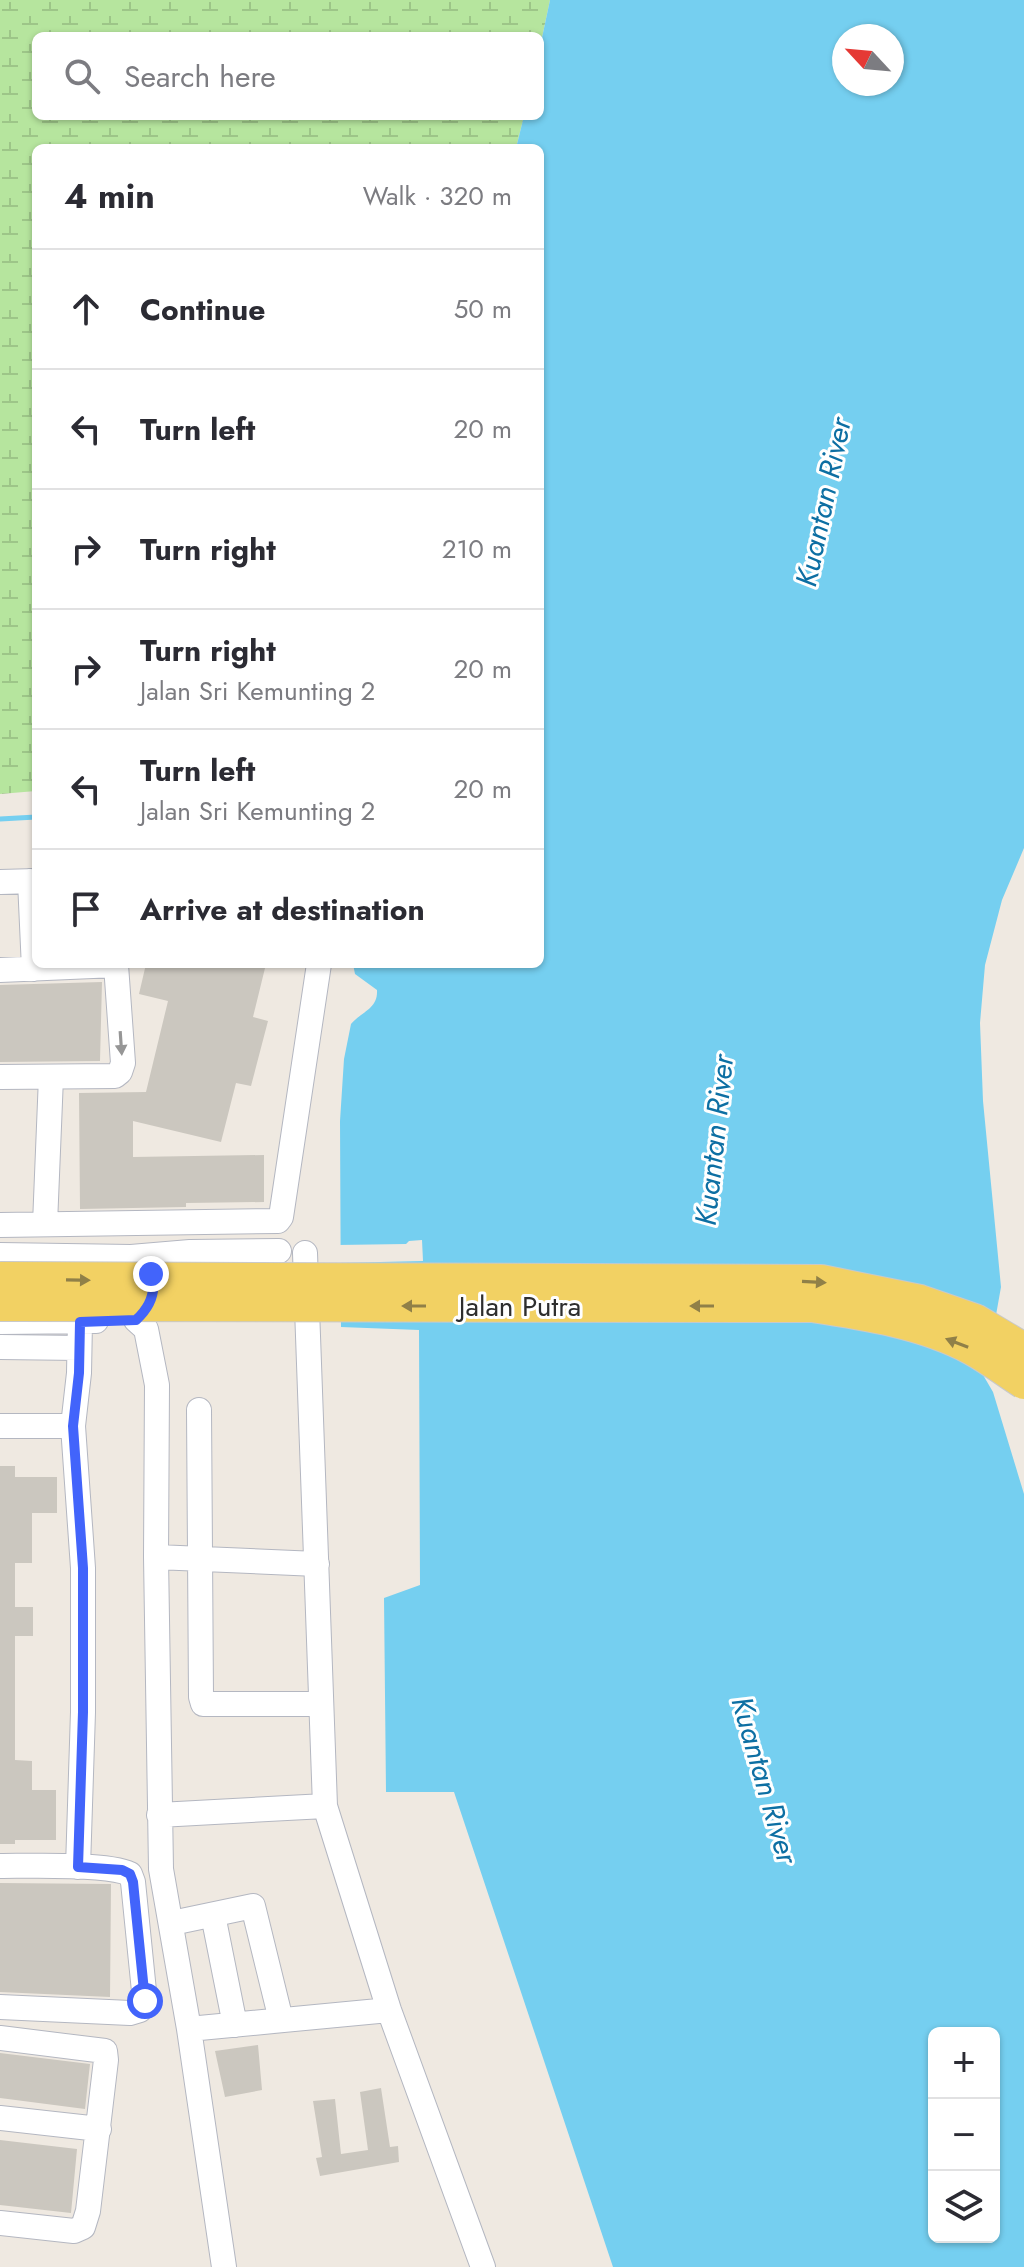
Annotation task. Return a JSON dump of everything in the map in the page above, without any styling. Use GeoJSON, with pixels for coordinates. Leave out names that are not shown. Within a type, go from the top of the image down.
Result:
{"type":"FeatureCollection","features":[{"type":"Feature","properties":{"kind":"main road","name":"Jalan Putra"},"geometry":{"type":"LineString","coordinates":[[0,1278],[821,1281],[920,1301],[975,1320],[1024,1349]]}},
{"type":"Feature","properties":{"kind":"main road","name":"Jalan Putra"},"geometry":{"type":"LineString","coordinates":[[0,1305],[812,1306],[870,1315],[936,1335],[971,1348],[1024,1383]]}},
{"type":"Feature","properties":{"kind":"street"},"geometry":{"type":"LineString","coordinates":[[0,882],[32,881]]}},
{"type":"Feature","properties":{"kind":"street"},"geometry":{"type":"LineString","coordinates":[[0,970],[54,968]]}},
{"type":"Feature","properties":{"kind":"street"},"geometry":{"type":"LineString","coordinates":[[0,1077],[115,1076],[120,1072],[123,1063],[116,968]]}},
{"type":"Feature","properties":{"kind":"street"},"geometry":{"type":"LineString","coordinates":[[272,1251],[281,1217],[318,968]]}},
{"type":"Feature","properties":{"kind":"street"},"geometry":{"type":"LineString","coordinates":[[45,1224],[51,1077]]}},
{"type":"Feature","properties":{"kind":"street"},"geometry":{"type":"LineString","coordinates":[[0,1225],[278,1221]]}},
{"type":"Feature","properties":{"kind":"street"},"geometry":{"type":"LineString","coordinates":[[0,1255],[131,1257],[190,1252],[272,1251],[309,1254],[325,1806],[389,2010],[483,2267]]}},
{"type":"Feature","properties":{"kind":"street"},"geometry":{"type":"LineString","coordinates":[[151,1274],[190,1252]]}},
{"type":"Feature","properties":{"kind":"street"},"geometry":{"type":"LineString","coordinates":[[131,1257],[143,1263],[151,1274],[153,1290],[151,1300],[136,1320]]}},
{"type":"Feature","properties":{"kind":"street"},"geometry":{"type":"LineString","coordinates":[[0,1322],[136,1320],[146,1329],[157,1385],[156,1557],[161,1869],[189,2029],[224,2267]]}},
{"type":"Feature","properties":{"kind":"street"},"geometry":{"type":"LineString","coordinates":[[78,1867],[83,1712],[83,1568],[73,1426],[79,1373],[80,1322]]}},
{"type":"Feature","properties":{"kind":"street"},"geometry":{"type":"LineString","coordinates":[[0,1347],[79,1348]]}},
{"type":"Feature","properties":{"kind":"street"},"geometry":{"type":"LineString","coordinates":[[199,1410],[203,1704],[321,1704]]}},
{"type":"Feature","properties":{"kind":"street"},"geometry":{"type":"LineString","coordinates":[[0,1426],[73,1426]]}},
{"type":"Feature","properties":{"kind":"street"},"geometry":{"type":"LineString","coordinates":[[156,1557],[317,1564]]}},
{"type":"Feature","properties":{"kind":"street"},"geometry":{"type":"LineString","coordinates":[[159,1815],[325,1806]]}},
{"type":"Feature","properties":{"kind":"street"},"geometry":{"type":"LineString","coordinates":[[0,1866],[78,1867],[122,1870],[130,1874],[144,2006],[130,2013],[0,2007]]}},
{"type":"Feature","properties":{"kind":"street"},"geometry":{"type":"LineString","coordinates":[[172,1923],[253,1906],[281,2020]]}},
{"type":"Feature","properties":{"kind":"street"},"geometry":{"type":"LineString","coordinates":[[213,1915],[235,2025]]}},
{"type":"Feature","properties":{"kind":"street"},"geometry":{"type":"LineString","coordinates":[[189,2029],[389,2010]]}},
{"type":"Feature","properties":{"kind":"street"},"geometry":{"type":"LineString","coordinates":[[0,2038],[105,2051],[106,2060],[88,2211],[83,2227],[74,2231],[0,2223]]}},
{"type":"Feature","properties":{"kind":"street"},"geometry":{"type":"LineString","coordinates":[[0,2118],[99,2129]]}},
{"type":"Feature","properties":{"kind":"green space"},"geometry":{"type":"Polygon","coordinates":[[[0,0],[550,0],[543,32],[32,32],[32,120],[523,120],[517,144],[32,144],[32,791],[0,794],[0,0]]]}},
{"type":"Feature","properties":{"kind":"water","name":"Kuantan River"},"geometry":{"type":"Polygon","coordinates":[[[550,0],[1024,0],[1024,848],[1002,900],[985,965],[980,1023],[983,1101],[1001,1287],[996,1315],[979,1368],[993,1392],[1024,1494],[1024,2267],[613,2267],[454,1792],[386,1792],[384,1598],[420,1585],[419,1330],[341,1327],[340,1121],[344,1059],[351,1024],[372,1006],[377,996],[377,990],[355,974],[354,968],[544,968],[544,144],[517,144],[523,120],[544,120],[543,32],[550,0]]]}},
{"type":"Feature","properties":{"kind":"pier"},"geometry":{"type":"Polygon","coordinates":[[[422,1240],[423,1261],[337,1263],[337,1245],[406,1244],[422,1240]]]}},
{"type":"Feature","properties":{"kind":"building"},"geometry":{"type":"Polygon","coordinates":[[[145,968],[265,968],[253,1017],[268,1021],[251,1086],[236,1083],[221,1142],[133,1121],[133,1157],[264,1155],[264,1202],[80,1209],[79,1093],[146,1092],[168,1001],[139,994],[145,968]]]}},
{"type":"Feature","properties":{"kind":"building"},"geometry":{"type":"Polygon","coordinates":[[[102,982],[100,1061],[0,1062],[0,985],[102,982]]]}},
{"type":"Feature","properties":{"kind":"building"},"geometry":{"type":"Polygon","coordinates":[[[0,1466],[15,1466],[15,1477],[57,1477],[57,1513],[32,1513],[32,1563],[15,1563],[15,1607],[33,1607],[33,1636],[15,1636],[15,1760],[32,1761],[32,1790],[56,1790],[56,1840],[15,1840],[15,1844],[0,1844],[0,1466]]]}},
{"type":"Feature","properties":{"kind":"building"},"geometry":{"type":"Polygon","coordinates":[[[0,1883],[111,1884],[110,1997],[0,1992],[0,1883]]]}},
{"type":"Feature","properties":{"kind":"building"},"geometry":{"type":"Polygon","coordinates":[[[258,2045],[262,2090],[225,2097],[215,2051],[258,2045]]]}},
{"type":"Feature","properties":{"kind":"building"},"geometry":{"type":"Polygon","coordinates":[[[0,2053],[90,2064],[85,2109],[0,2098],[0,2053]]]}},
{"type":"Feature","properties":{"kind":"building"},"geometry":{"type":"Polygon","coordinates":[[[381,2088],[390,2147],[398,2146],[399,2162],[320,2176],[316,2158],[322,2157],[313,2101],[335,2099],[341,2154],[368,2150],[360,2092],[381,2088]]]}},
{"type":"Feature","properties":{"kind":"building"},"geometry":{"type":"Polygon","coordinates":[[[0,2140],[77,2149],[71,2213],[0,2205],[0,2140]]]}},
{"type":"Feature","properties":{"kind":"waterway"},"geometry":{"type":"LineString","coordinates":[[0,819],[32,817]]}},
{"type":"Feature","properties":{"kind":"route"},"geometry":{"type":"LineString","coordinates":[[145,2001],[130,1874],[122,1870],[78,1867],[83,1712],[83,1568],[73,1426],[79,1373],[80,1322],[136,1320],[151,1300],[151,1274]]}}]}
